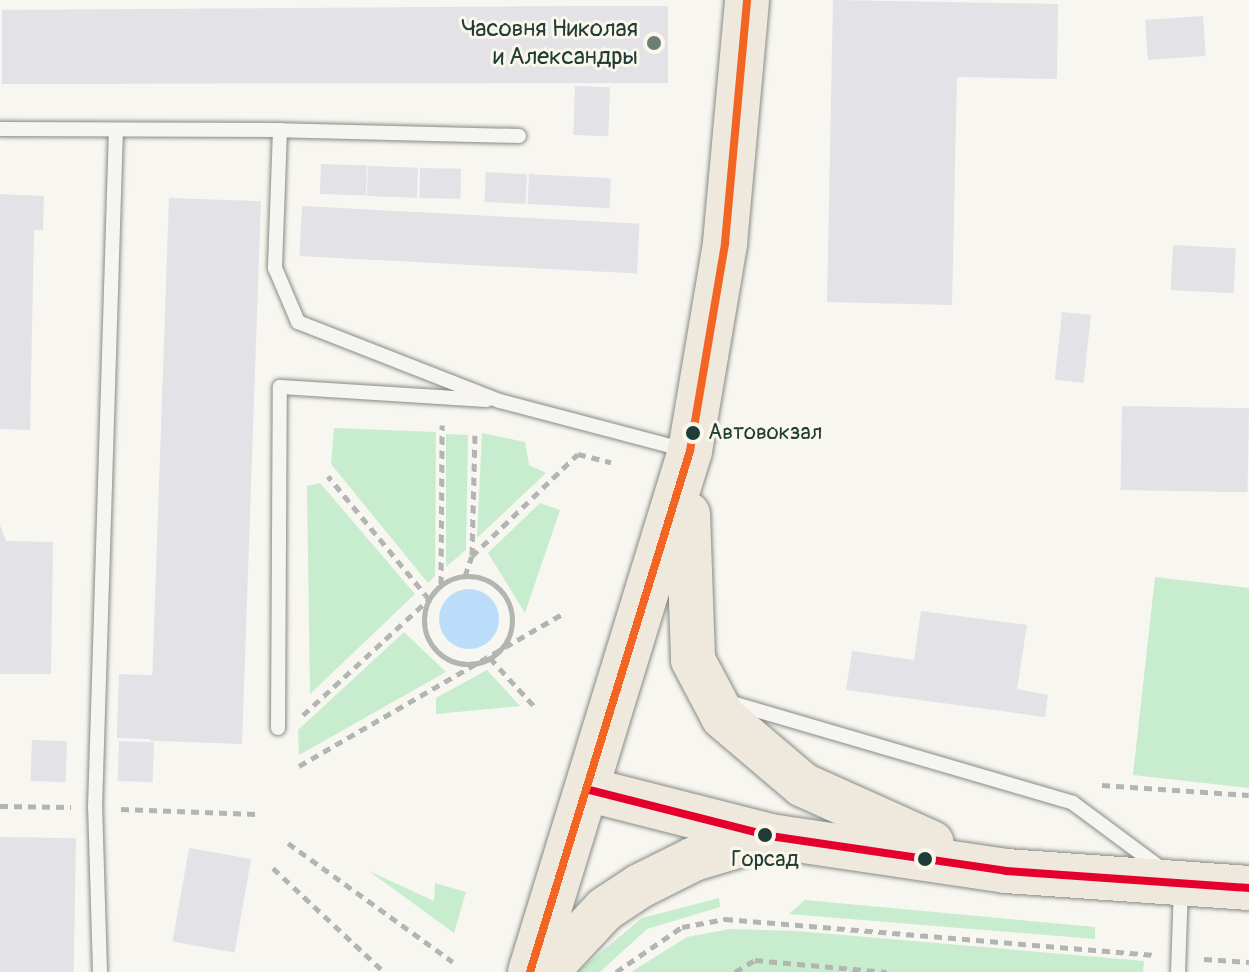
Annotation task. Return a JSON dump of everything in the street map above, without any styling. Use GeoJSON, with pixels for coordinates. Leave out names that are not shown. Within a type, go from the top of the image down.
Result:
{"type":"FeatureCollection","features":[{"type":"Feature","properties":{"kind":"main road"},"geometry":{"type":"LineString","coordinates":[[530,972],[590,790],[690,451],[725,243],[747,0]]}},
{"type":"Feature","properties":{"kind":"main road"},"geometry":{"type":"LineString","coordinates":[[690,451],[686,620],[706,692],[748,743],[803,785],[1006,871]]}},
{"type":"Feature","properties":{"kind":"main road"},"geometry":{"type":"LineString","coordinates":[[590,790],[770,836],[1006,871],[1249,888]]}},
{"type":"Feature","properties":{"kind":"main road"},"geometry":{"type":"LineString","coordinates":[[546,972],[605,909],[640,886],[694,859],[770,836]]}},
{"type":"Feature","properties":{"kind":"lane"},"geometry":{"type":"LineString","coordinates":[[0,129],[280,130],[519,136]]}},
{"type":"Feature","properties":{"kind":"lane"},"geometry":{"type":"LineString","coordinates":[[100,972],[95,808],[116,130]]}},
{"type":"Feature","properties":{"kind":"lane"},"geometry":{"type":"LineString","coordinates":[[280,130],[275,268],[298,322],[500,401],[690,451]]}},
{"type":"Feature","properties":{"kind":"lane"},"geometry":{"type":"LineString","coordinates":[[278,728],[280,387],[500,401]]}},
{"type":"Feature","properties":{"kind":"lane"},"geometry":{"type":"LineString","coordinates":[[706,692],[778,721],[1073,803],[1182,883],[1179,965]]}},
{"type":"Feature","properties":{"kind":"path"},"geometry":{"type":"LineString","coordinates":[[441,585],[442,425]]}},
{"type":"Feature","properties":{"kind":"path"},"geometry":{"type":"LineString","coordinates":[[465,576],[472,556],[475,432]]}},
{"type":"Feature","properties":{"kind":"path"},"geometry":{"type":"LineString","coordinates":[[472,556],[578,454],[611,462]]}},
{"type":"Feature","properties":{"kind":"path"},"geometry":{"type":"LineString","coordinates":[[296,721],[429,599],[441,585],[465,576],[493,584],[510,607],[510,636],[490,658],[463,664],[438,651],[425,627],[429,599],[328,476]]}},
{"type":"Feature","properties":{"kind":"path"},"geometry":{"type":"LineString","coordinates":[[299,766],[564,613]]}},
{"type":"Feature","properties":{"kind":"path"},"geometry":{"type":"LineString","coordinates":[[490,658],[534,706]]}},
{"type":"Feature","properties":{"kind":"path"},"geometry":{"type":"LineString","coordinates":[[1102,785],[1249,795]]}},
{"type":"Feature","properties":{"kind":"path"},"geometry":{"type":"LineString","coordinates":[[0,806],[260,814]]}},
{"type":"Feature","properties":{"kind":"path"},"geometry":{"type":"LineString","coordinates":[[288,843],[453,962]]}},
{"type":"Feature","properties":{"kind":"path"},"geometry":{"type":"LineString","coordinates":[[273,868],[384,972]]}},
{"type":"Feature","properties":{"kind":"path"},"geometry":{"type":"LineString","coordinates":[[616,972],[682,927],[725,919],[1179,965],[1249,962]]}},
{"type":"Feature","properties":{"kind":"path"},"geometry":{"type":"LineString","coordinates":[[735,972],[755,960],[886,972]]}},
{"type":"Feature","properties":{"kind":"green space"},"geometry":{"type":"Polygon","coordinates":[[[334,428],[436,432],[435,576],[428,583],[331,464],[334,428]]]}},
{"type":"Feature","properties":{"kind":"green space"},"geometry":{"type":"Polygon","coordinates":[[[482,433],[525,442],[529,465],[546,473],[477,538],[482,433]]]}},
{"type":"Feature","properties":{"kind":"green space"},"geometry":{"type":"Polygon","coordinates":[[[446,434],[468,435],[466,550],[446,567],[446,434]]]}},
{"type":"Feature","properties":{"kind":"green space"},"geometry":{"type":"Polygon","coordinates":[[[320,483],[415,594],[310,694],[307,486],[320,483]]]}},
{"type":"Feature","properties":{"kind":"green space"},"geometry":{"type":"Polygon","coordinates":[[[540,503],[560,510],[525,613],[488,553],[540,503]]]}},
{"type":"Feature","properties":{"kind":"green space"},"geometry":{"type":"Polygon","coordinates":[[[1155,577],[1249,588],[1249,788],[1133,775],[1155,577]]]}},
{"type":"Feature","properties":{"kind":"green space"},"geometry":{"type":"Polygon","coordinates":[[[404,632],[446,672],[299,755],[298,730],[404,632]]]}},
{"type":"Feature","properties":{"kind":"green space"},"geometry":{"type":"Polygon","coordinates":[[[487,670],[520,706],[436,714],[436,698],[487,670]]]}},
{"type":"Feature","properties":{"kind":"green space"},"geometry":{"type":"Polygon","coordinates":[[[369,871],[434,901],[435,883],[466,892],[454,933],[369,871]]]}},
{"type":"Feature","properties":{"kind":"green space"},"geometry":{"type":"Polygon","coordinates":[[[719,898],[720,907],[647,929],[600,972],[577,972],[642,918],[719,898]]]}},
{"type":"Feature","properties":{"kind":"green space"},"geometry":{"type":"Polygon","coordinates":[[[805,900],[1095,927],[1095,939],[789,914],[805,900]]]}},
{"type":"Feature","properties":{"kind":"green space"},"geometry":{"type":"Polygon","coordinates":[[[730,929],[797,931],[1144,961],[1143,972],[631,972],[687,937],[730,929]]]}},
{"type":"Feature","properties":{"kind":"water"},"geometry":{"type":"Polygon","coordinates":[[[469,589],[490,598],[499,619],[490,640],[469,649],[448,640],[439,619],[448,598],[469,589]]]}},
{"type":"Feature","properties":{"kind":"building"},"geometry":{"type":"Polygon","coordinates":[[[833,0],[1058,4],[1057,79],[957,77],[952,305],[827,302],[833,0]]]}},
{"type":"Feature","properties":{"kind":"building"},"geometry":{"type":"Polygon","coordinates":[[[668,6],[668,83],[2,84],[2,10],[668,6]]]}},
{"type":"Feature","properties":{"kind":"building"},"geometry":{"type":"Polygon","coordinates":[[[1203,16],[1206,56],[1148,60],[1145,20],[1203,16]]]}},
{"type":"Feature","properties":{"kind":"building"},"geometry":{"type":"Polygon","coordinates":[[[575,86],[610,87],[608,136],[573,135],[575,86]]]}},
{"type":"Feature","properties":{"kind":"building"},"geometry":{"type":"Polygon","coordinates":[[[321,164],[367,166],[366,196],[320,194],[321,164]]]}},
{"type":"Feature","properties":{"kind":"building"},"geometry":{"type":"Polygon","coordinates":[[[368,166],[418,168],[417,198],[367,196],[368,166]]]}},
{"type":"Feature","properties":{"kind":"building"},"geometry":{"type":"Polygon","coordinates":[[[420,168],[461,169],[460,199],[419,198],[420,168]]]}},
{"type":"Feature","properties":{"kind":"building"},"geometry":{"type":"Polygon","coordinates":[[[486,172],[527,174],[525,204],[484,202],[486,172]]]}},
{"type":"Feature","properties":{"kind":"building"},"geometry":{"type":"Polygon","coordinates":[[[529,174],[611,178],[609,208],[527,204],[529,174]]]}},
{"type":"Feature","properties":{"kind":"building"},"geometry":{"type":"Polygon","coordinates":[[[0,194],[44,196],[43,230],[34,230],[30,430],[0,429],[0,194]]]}},
{"type":"Feature","properties":{"kind":"building"},"geometry":{"type":"Polygon","coordinates":[[[169,198],[261,201],[242,744],[150,741],[169,198]]]}},
{"type":"Feature","properties":{"kind":"building"},"geometry":{"type":"Polygon","coordinates":[[[302,206],[640,224],[637,274],[299,256],[302,206]]]}},
{"type":"Feature","properties":{"kind":"building"},"geometry":{"type":"Polygon","coordinates":[[[1173,245],[1236,248],[1234,293],[1171,290],[1173,245]]]}},
{"type":"Feature","properties":{"kind":"building"},"geometry":{"type":"Polygon","coordinates":[[[1062,312],[1091,315],[1084,383],[1055,380],[1062,312]]]}},
{"type":"Feature","properties":{"kind":"building"},"geometry":{"type":"Polygon","coordinates":[[[1122,406],[1249,408],[1248,492],[1121,490],[1122,406]]]}},
{"type":"Feature","properties":{"kind":"building"},"geometry":{"type":"Polygon","coordinates":[[[0,525],[6,541],[53,542],[51,674],[0,674],[0,525]]]}},
{"type":"Feature","properties":{"kind":"building"},"geometry":{"type":"Polygon","coordinates":[[[921,611],[1027,625],[1017,689],[1048,695],[1045,717],[846,690],[852,651],[914,660],[921,611]]]}},
{"type":"Feature","properties":{"kind":"building"},"geometry":{"type":"Polygon","coordinates":[[[119,674],[154,675],[152,739],[117,738],[119,674]]]}},
{"type":"Feature","properties":{"kind":"building"},"geometry":{"type":"Polygon","coordinates":[[[32,740],[67,741],[66,782],[31,781],[32,740]]]}},
{"type":"Feature","properties":{"kind":"building"},"geometry":{"type":"Polygon","coordinates":[[[119,741],[154,742],[153,782],[118,781],[119,741]]]}},
{"type":"Feature","properties":{"kind":"building"},"geometry":{"type":"Polygon","coordinates":[[[0,837],[76,838],[74,972],[0,972],[0,837]]]}},
{"type":"Feature","properties":{"kind":"building"},"geometry":{"type":"Polygon","coordinates":[[[189,848],[251,859],[235,952],[173,942],[189,848]]]}},
{"type":"Feature","properties":{"kind":"transit line"},"geometry":{"type":"LineString","coordinates":[[530,972],[690,451],[725,243],[747,0]]}},
{"type":"Feature","properties":{"kind":"transit line"},"geometry":{"type":"LineString","coordinates":[[590,790],[770,836],[1006,871],[1249,888]]}},
{"type":"Feature","properties":{"kind":"place","name":"Часовня Николая и Александры"},"geometry":{"type":"Point","coordinates":[654,43]}},
{"type":"Feature","properties":{"kind":"place","name":"Автовокзал"},"geometry":{"type":"Point","coordinates":[693,433]}},
{"type":"Feature","properties":{"kind":"place","name":"Горсад"},"geometry":{"type":"Point","coordinates":[765,835]}}]}
